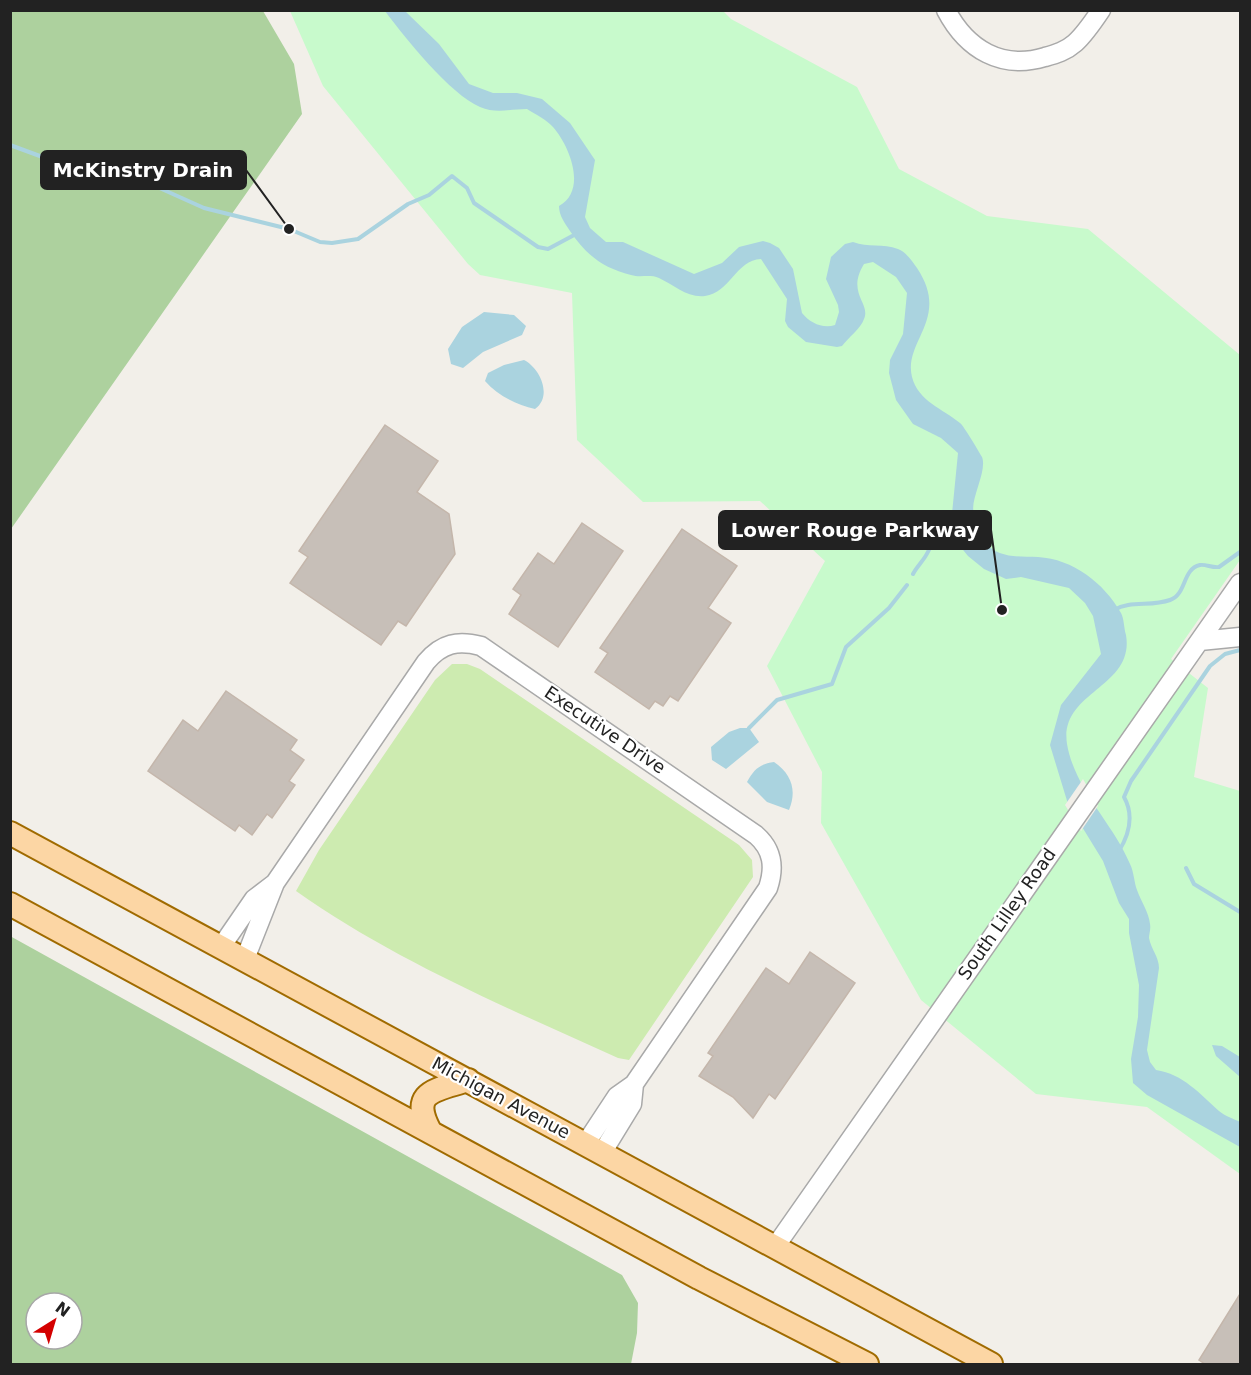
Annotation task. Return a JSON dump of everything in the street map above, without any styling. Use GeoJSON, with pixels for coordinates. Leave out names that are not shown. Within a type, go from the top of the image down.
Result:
{"type":"FeatureCollection","features":[{"type":"Feature","properties":{"kind":"main road","name":"Michigan Avenue"},"geometry":{"type":"LineString","coordinates":[[10,833],[992,1365]]}},
{"type":"Feature","properties":{"kind":"main road"},"geometry":{"type":"LineString","coordinates":[[10,904],[699,1278],[867,1365]]}},
{"type":"Feature","properties":{"kind":"main road"},"geometry":{"type":"LineString","coordinates":[[430,1131],[422,1113],[426,1096],[439,1088],[468,1080]]}},
{"type":"Feature","properties":{"kind":"street"},"geometry":{"type":"LineString","coordinates":[[946,10],[956,30],[981,51],[1009,62],[1026,63],[1060,53],[1074,44],[1101,10]]}},
{"type":"Feature","properties":{"kind":"street","name":"South Lilley Road"},"geometry":{"type":"LineString","coordinates":[[775,1246],[1240,583]]}},
{"type":"Feature","properties":{"kind":"street"},"geometry":{"type":"LineString","coordinates":[[1200,641],[1240,637]]}},
{"type":"Feature","properties":{"kind":"street","name":"Executive Drive"},"geometry":{"type":"LineString","coordinates":[[245,959],[267,909],[275,884],[434,652],[454,642],[481,646],[756,835],[763,841],[772,859],[772,876],[768,888],[634,1084],[617,1096],[594,1148]]}},
{"type":"Feature","properties":{"kind":"street","name":"Executive Drive"},"geometry":{"type":"LineString","coordinates":[[221,947],[254,900],[275,884]]}},
{"type":"Feature","properties":{"kind":"green space"},"geometry":{"type":"Polygon","coordinates":[[[11,10],[263,11],[294,64],[302,114],[11,529],[11,10]]]}},
{"type":"Feature","properties":{"kind":"green space"},"geometry":{"type":"Polygon","coordinates":[[[290,11],[723,11],[731,19],[857,87],[899,169],[987,216],[1088,229],[1240,355],[1240,560],[1171,659],[1208,688],[1194,777],[1240,791],[1240,1174],[1147,1107],[1036,1094],[921,1000],[821,823],[822,772],[767,666],[825,561],[760,501],[643,502],[577,440],[572,293],[480,275],[468,264],[323,86],[290,11]]]}},
{"type":"Feature","properties":{"kind":"green space"},"geometry":{"type":"Polygon","coordinates":[[[452,664],[467,664],[480,669],[739,845],[752,860],[753,877],[629,1060],[618,1058],[453,982],[373,940],[296,891],[319,850],[435,680],[452,664]]]}},
{"type":"Feature","properties":{"kind":"green space"},"geometry":{"type":"Polygon","coordinates":[[[10,936],[622,1275],[638,1303],[637,1333],[631,1364],[11,1364],[10,936]]]}},
{"type":"Feature","properties":{"kind":"water"},"geometry":{"type":"Polygon","coordinates":[[[385,11],[405,11],[439,44],[469,84],[493,93],[517,93],[542,99],[570,123],[595,160],[585,217],[590,228],[606,242],[623,242],[694,274],[722,263],[739,247],[763,241],[770,243],[779,248],[793,269],[802,313],[809,320],[821,326],[835,325],[839,312],[826,279],[831,257],[845,244],[853,242],[892,247],[904,252],[913,262],[926,286],[929,301],[928,315],[911,364],[912,377],[925,398],[962,425],[982,457],[982,471],[973,510],[975,516],[981,521],[983,541],[1002,554],[1051,559],[1075,568],[1086,574],[1106,592],[1122,615],[1126,635],[1126,653],[1119,667],[1109,679],[1074,712],[1068,726],[1067,744],[1071,761],[1086,791],[1123,849],[1147,911],[1149,938],[1159,968],[1147,1050],[1150,1062],[1156,1070],[1183,1080],[1221,1113],[1240,1122],[1240,1147],[1147,1095],[1133,1083],[1131,1059],[1138,1017],[1139,985],[1129,933],[1129,919],[1119,903],[1103,861],[1068,804],[1050,745],[1061,705],[1101,654],[1093,616],[1085,603],[1069,588],[1021,577],[1006,579],[984,569],[968,556],[950,534],[958,453],[941,438],[913,424],[896,400],[889,373],[890,360],[903,334],[907,293],[896,277],[873,262],[864,264],[857,283],[865,313],[864,319],[842,346],[837,347],[806,342],[788,327],[785,321],[787,299],[761,259],[745,265],[721,289],[705,296],[686,293],[656,277],[634,276],[612,269],[582,247],[561,216],[559,206],[568,199],[573,189],[573,167],[565,145],[553,127],[527,109],[492,110],[480,107],[468,100],[442,78],[385,11]]]}},
{"type":"Feature","properties":{"kind":"water"},"geometry":{"type":"Polygon","coordinates":[[[484,312],[514,315],[526,326],[522,335],[483,352],[463,368],[451,364],[448,349],[462,327],[484,312]]]}},
{"type":"Feature","properties":{"kind":"water"},"geometry":{"type":"Polygon","coordinates":[[[524,360],[535,369],[544,390],[543,397],[535,409],[508,399],[485,381],[488,373],[504,365],[524,360]]]}},
{"type":"Feature","properties":{"kind":"water"},"geometry":{"type":"Polygon","coordinates":[[[749,728],[759,742],[726,769],[712,760],[711,747],[729,732],[749,728]]]}},
{"type":"Feature","properties":{"kind":"water"},"geometry":{"type":"Polygon","coordinates":[[[774,762],[785,772],[791,783],[793,796],[789,810],[767,802],[747,782],[758,768],[774,762]]]}},
{"type":"Feature","properties":{"kind":"water"},"geometry":{"type":"Polygon","coordinates":[[[1212,1045],[1222,1046],[1240,1057],[1240,1077],[1216,1056],[1212,1045]]]}},
{"type":"Feature","properties":{"kind":"pier"},"geometry":{"type":"Polygon","coordinates":[[[1083,779],[1098,806],[1081,831],[1065,805],[1083,779]]]}},
{"type":"Feature","properties":{"kind":"building"},"geometry":{"type":"Polygon","coordinates":[[[385,425],[438,461],[417,492],[449,514],[455,554],[406,626],[398,621],[381,645],[290,583],[308,557],[299,551],[385,425]]]}},
{"type":"Feature","properties":{"kind":"building"},"geometry":{"type":"Polygon","coordinates":[[[582,523],[623,551],[558,647],[509,614],[521,595],[513,589],[538,553],[554,564],[582,523]]]}},
{"type":"Feature","properties":{"kind":"building"},"geometry":{"type":"Polygon","coordinates":[[[682,529],[737,566],[708,608],[731,623],[678,701],[670,696],[663,706],[655,701],[649,709],[595,672],[608,653],[600,648],[682,529]]]}},
{"type":"Feature","properties":{"kind":"building"},"geometry":{"type":"Polygon","coordinates":[[[226,691],[297,740],[290,750],[304,760],[289,781],[295,785],[272,818],[267,814],[252,835],[239,825],[235,831],[148,771],[183,720],[198,731],[226,691]]]}},
{"type":"Feature","properties":{"kind":"building"},"geometry":{"type":"Polygon","coordinates":[[[810,952],[855,983],[775,1099],[769,1094],[753,1118],[733,1097],[699,1076],[713,1056],[708,1053],[766,968],[789,984],[810,952]]]}},
{"type":"Feature","properties":{"kind":"building"},"geometry":{"type":"Polygon","coordinates":[[[1240,1294],[1240,1364],[1205,1364],[1199,1360],[1240,1294]]]}},
{"type":"Feature","properties":{"kind":"waterway"},"geometry":{"type":"LineString","coordinates":[[10,145],[67,166],[105,167],[135,177],[204,208],[289,229],[320,242],[332,243],[358,239],[408,204],[429,195],[452,176],[467,188],[474,203],[538,247],[548,249],[576,234]]}},
{"type":"Feature","properties":{"kind":"waterway"},"geometry":{"type":"LineString","coordinates":[[913,574],[940,530],[949,523],[956,522]]}},
{"type":"Feature","properties":{"kind":"waterway"},"geometry":{"type":"LineString","coordinates":[[1114,610],[1127,605],[1170,600],[1179,593],[1194,567],[1200,565],[1219,567],[1240,552]]}},
{"type":"Feature","properties":{"kind":"waterway"},"geometry":{"type":"LineString","coordinates":[[749,728],[777,700],[832,684],[846,647],[889,608],[907,585]]}},
{"type":"Feature","properties":{"kind":"waterway"},"geometry":{"type":"LineString","coordinates":[[1119,851],[1126,838],[1129,824],[1129,810],[1124,797],[1131,781],[1210,666],[1225,654],[1240,650]]}},
{"type":"Feature","properties":{"kind":"waterway"},"geometry":{"type":"LineString","coordinates":[[1186,868],[1194,884],[1240,912]]}},
{"type":"Feature","properties":{"kind":"place","name":"McKinstry Drain"},"geometry":{"type":"Point","coordinates":[289,229]}},
{"type":"Feature","properties":{"kind":"place","name":"Lower Rouge Parkway"},"geometry":{"type":"Point","coordinates":[1002,610]}}]}
